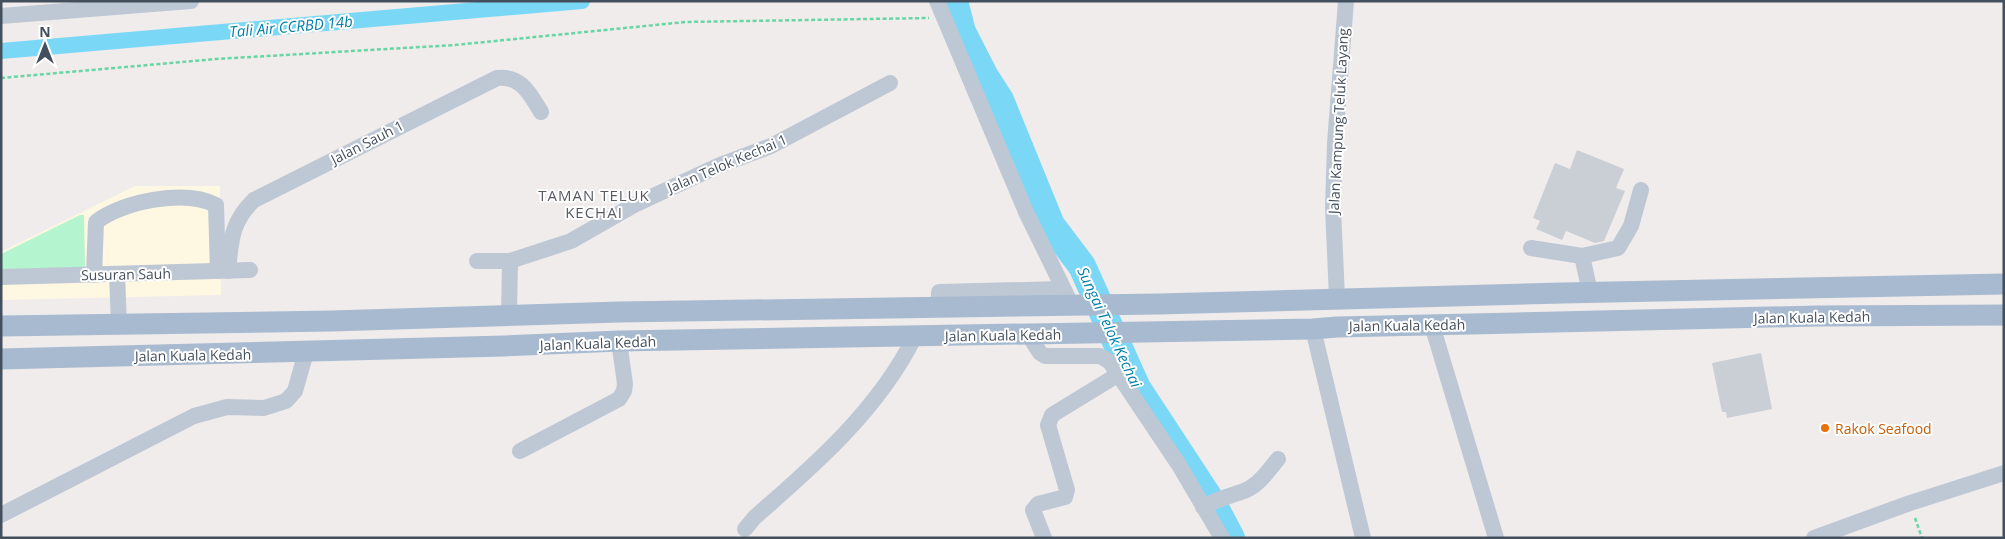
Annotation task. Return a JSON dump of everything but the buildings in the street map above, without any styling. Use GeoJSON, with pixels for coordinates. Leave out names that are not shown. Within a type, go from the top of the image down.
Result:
{"type":"FeatureCollection","features":[{"type":"Feature","properties":{"kind":"main road","name":"Jalan Kuala Kedah"},"geometry":{"type":"LineString","coordinates":[[1,326],[332,321],[509,314],[939,307],[1069,299],[1159,304],[1337,298],[1996,284]]}},
{"type":"Feature","properties":{"kind":"main road"},"geometry":{"type":"LineString","coordinates":[[1996,284],[1997,316]]}},
{"type":"Feature","properties":{"kind":"main road"},"geometry":{"type":"LineString","coordinates":[[1590,292],[1602,322]]}},
{"type":"Feature","properties":{"kind":"main road","name":"Jalan Kuala Kedah"},"geometry":{"type":"LineString","coordinates":[[1,360],[620,341],[1160,333],[1817,316],[1997,316]]}},
{"type":"Feature","properties":{"kind":"street"},"geometry":{"type":"LineString","coordinates":[[1,16],[191,1]]}},
{"type":"Feature","properties":{"kind":"street"},"geometry":{"type":"LineString","coordinates":[[937,1],[1026,212],[1069,299]]}},
{"type":"Feature","properties":{"kind":"street","name":"Jalan Kampung Teluk Layang"},"geometry":{"type":"LineString","coordinates":[[1337,298],[1333,208],[1335,143],[1346,3]]}},
{"type":"Feature","properties":{"kind":"street","name":"Jalan Sauh 1"},"geometry":{"type":"LineString","coordinates":[[223,271],[242,211],[254,200],[498,78],[514,78],[522,83],[541,112]]}},
{"type":"Feature","properties":{"kind":"street","name":"Jalan Telok Kechai 1"},"geometry":{"type":"LineString","coordinates":[[477,261],[510,261],[570,241],[634,204],[720,165],[771,146],[890,83]]}},
{"type":"Feature","properties":{"kind":"street"},"geometry":{"type":"LineString","coordinates":[[1531,248],[1582,256],[1610,251],[1622,243],[1631,226],[1641,190]]}},
{"type":"Feature","properties":{"kind":"street"},"geometry":{"type":"LineString","coordinates":[[94,275],[96,222],[102,217],[143,200],[204,198],[216,205],[223,271]]}},
{"type":"Feature","properties":{"kind":"street"},"geometry":{"type":"LineString","coordinates":[[1582,256],[1590,292]]}},
{"type":"Feature","properties":{"kind":"street"},"geometry":{"type":"LineString","coordinates":[[509,314],[510,261]]}},
{"type":"Feature","properties":{"kind":"street","name":"Susuran Sauh"},"geometry":{"type":"LineString","coordinates":[[1,277],[250,270]]}},
{"type":"Feature","properties":{"kind":"street"},"geometry":{"type":"LineString","coordinates":[[117,274],[119,325]]}},
{"type":"Feature","properties":{"kind":"street"},"geometry":{"type":"LineString","coordinates":[[1432,325],[1496,538]]}},
{"type":"Feature","properties":{"kind":"street"},"geometry":{"type":"LineString","coordinates":[[1313,329],[1363,538]]}},
{"type":"Feature","properties":{"kind":"street"},"geometry":{"type":"LineString","coordinates":[[1028,334],[1043,355],[1103,357],[1110,362],[1179,465],[1210,503],[1222,537]]}},
{"type":"Feature","properties":{"kind":"street"},"geometry":{"type":"LineString","coordinates":[[745,529],[755,517],[835,443],[881,392],[903,360],[914,336]]}},
{"type":"Feature","properties":{"kind":"street"},"geometry":{"type":"LineString","coordinates":[[520,451],[619,399],[624,391],[625,384],[620,341]]}},
{"type":"Feature","properties":{"kind":"street"},"geometry":{"type":"LineString","coordinates":[[1,515],[194,416],[227,407],[264,408],[286,401],[295,391],[306,352]]}},
{"type":"Feature","properties":{"kind":"street"},"geometry":{"type":"LineString","coordinates":[[1044,538],[1032,510],[1038,504],[1065,497],[1067,490],[1048,426],[1049,421],[1052,415],[1119,374]]}},
{"type":"Feature","properties":{"kind":"street"},"geometry":{"type":"LineString","coordinates":[[1210,503],[1251,487],[1260,480],[1278,459]]}},
{"type":"Feature","properties":{"kind":"street"},"geometry":{"type":"LineString","coordinates":[[1814,538],[1910,503],[2004,473]]}},
{"type":"Feature","properties":{"kind":"path"},"geometry":{"type":"LineString","coordinates":[[1,78],[216,59],[454,46],[684,22],[943,18]]}},
{"type":"Feature","properties":{"kind":"path"},"geometry":{"type":"LineString","coordinates":[[1910,503],[1922,538]]}},
{"type":"Feature","properties":{"kind":"shaded area"},"geometry":{"type":"Polygon","coordinates":[[[135,186],[220,186],[221,295],[1,300],[1,252],[135,186]]]}},
{"type":"Feature","properties":{"kind":"green space"},"geometry":{"type":"Polygon","coordinates":[[[80,215],[84,215],[85,272],[1,273],[1,254],[80,215]]]}},
{"type":"Feature","properties":{"kind":"waterway","name":"Tali Air CCRBD 14b"},"geometry":{"type":"LineString","coordinates":[[1,51],[582,1]]}},
{"type":"Feature","properties":{"kind":"waterway","name":"Sungai Telok Kechai"},"geometry":{"type":"LineString","coordinates":[[954,1],[962,32],[984,75],[1000,100],[1051,225],[1082,266],[1137,388],[1213,504],[1231,538]]}},
{"type":"Feature","properties":{"kind":"place","name":"Rakok Seafood"},"geometry":{"type":"Point","coordinates":[1825,428]}},
{"type":"Feature","properties":{"kind":"district","name":"TAMAN TELUK KECHAI"},"geometry":{"type":"Point","coordinates":[594,204]}}]}
